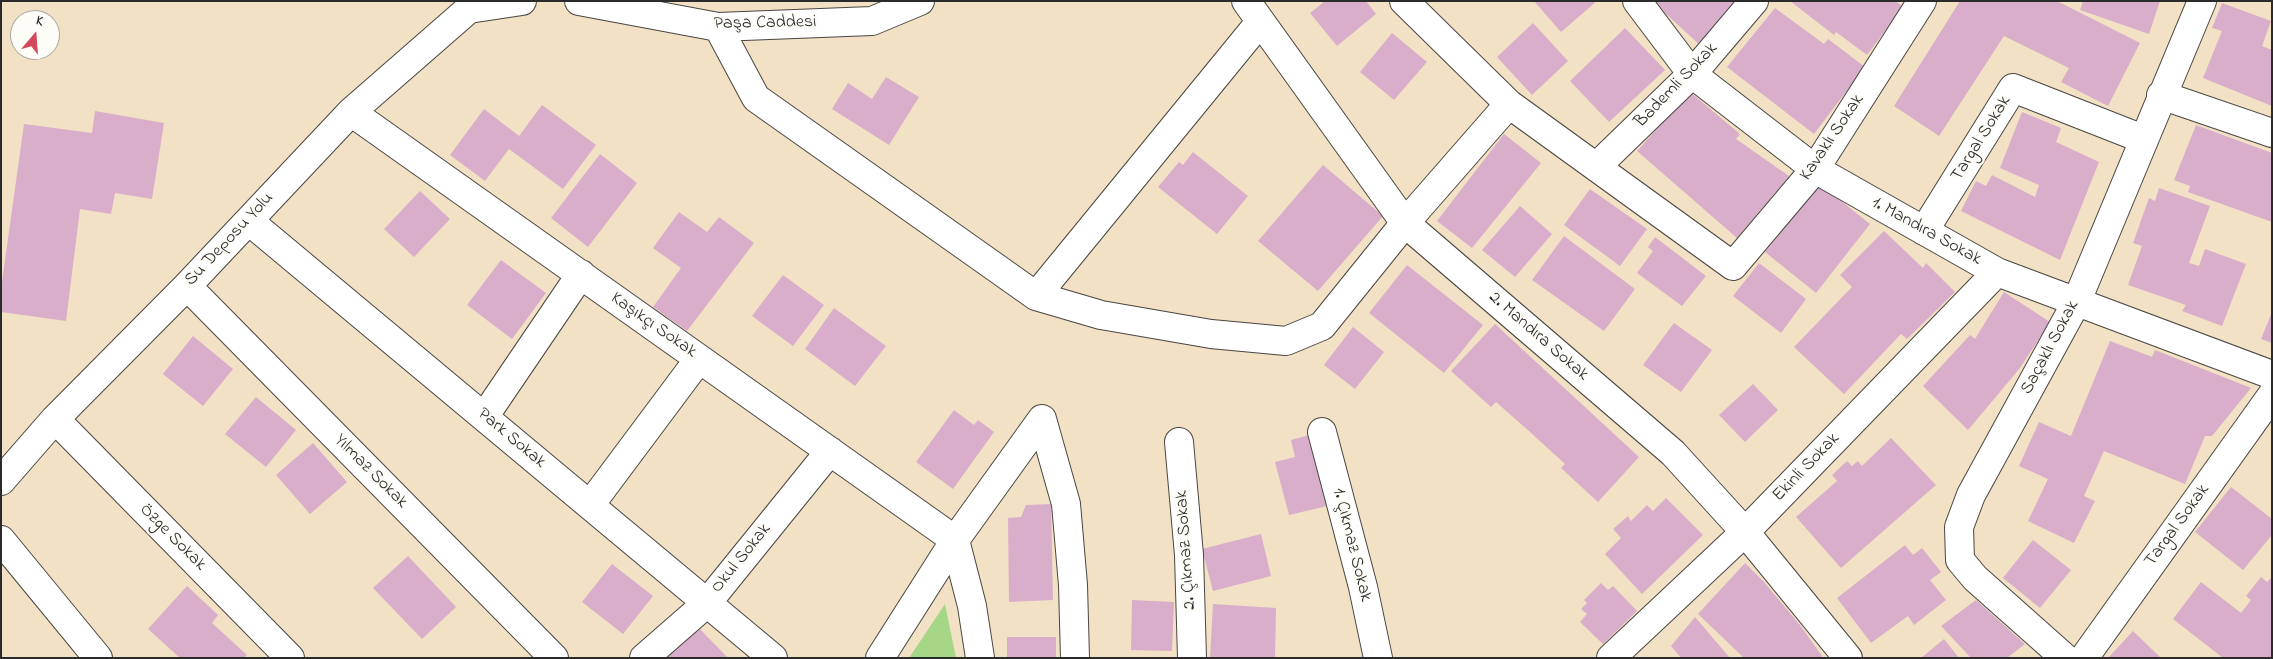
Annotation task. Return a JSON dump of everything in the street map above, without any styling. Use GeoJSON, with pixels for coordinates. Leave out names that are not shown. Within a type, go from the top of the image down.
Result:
{"type":"FeatureCollection","features":[{"type":"Feature","properties":{"kind":"street","name":"Su Deposu Yolu"},"geometry":{"type":"LineString","coordinates":[[1,481],[54,419],[187,286],[351,112],[469,9],[522,1]]}},
{"type":"Feature","properties":{"kind":"street","name":"Paşa Caddesi"},"geometry":{"type":"LineString","coordinates":[[579,1],[718,27],[872,21],[920,1]]}},
{"type":"Feature","properties":{"kind":"street"},"geometry":{"type":"LineString","coordinates":[[1404,1],[1509,104],[1596,167]]}},
{"type":"Feature","properties":{"kind":"street","name":"1. Mandıra Sokak"},"geometry":{"type":"LineString","coordinates":[[1637,1],[1692,74],[1815,169],[1997,272],[2272,375]]}},
{"type":"Feature","properties":{"kind":"street","name":"Bademli Sokak"},"geometry":{"type":"LineString","coordinates":[[1596,167],[1692,74],[1754,1]]}},
{"type":"Feature","properties":{"kind":"street","name":"Kavaklı Sokak"},"geometry":{"type":"LineString","coordinates":[[1596,167],[1733,266],[1815,169],[1922,1]]}},
{"type":"Feature","properties":{"kind":"street","name":"Saçaklı Sokak"},"geometry":{"type":"LineString","coordinates":[[2066,658],[1975,578],[1960,560],[1960,528],[1970,495],[2076,303],[2143,138],[2202,1]]}},
{"type":"Feature","properties":{"kind":"street"},"geometry":{"type":"LineString","coordinates":[[1036,296],[1253,12]]}},
{"type":"Feature","properties":{"kind":"street","name":"2. Mandıra Sokak"},"geometry":{"type":"LineString","coordinates":[[1253,12],[1405,223],[1673,453],[1745,532],[1848,658]]}},
{"type":"Feature","properties":{"kind":"street"},"geometry":{"type":"LineString","coordinates":[[718,27],[756,98],[1036,296],[1101,316],[1210,334],[1286,340],[1322,326],[1405,223],[1509,104]]}},
{"type":"Feature","properties":{"kind":"street","name":"Targal Sokak"},"geometry":{"type":"LineString","coordinates":[[1924,231],[2013,88],[2143,138]]}},
{"type":"Feature","properties":{"kind":"street"},"geometry":{"type":"LineString","coordinates":[[2162,95],[2272,133]]}},
{"type":"Feature","properties":{"kind":"street","name":"Kaşıkçı Sokak"},"geometry":{"type":"LineString","coordinates":[[351,112],[955,540]]}},
{"type":"Feature","properties":{"kind":"street","name":"Park Sokak"},"geometry":{"type":"LineString","coordinates":[[249,220],[773,658]]}},
{"type":"Feature","properties":{"kind":"street","name":"Ekinli Sokak"},"geometry":{"type":"LineString","coordinates":[[1611,658],[1745,532],[1997,272]]}},
{"type":"Feature","properties":{"kind":"street"},"geometry":{"type":"LineString","coordinates":[[484,417],[581,274]]}},
{"type":"Feature","properties":{"kind":"street","name":"Yılmaz Sokak"},"geometry":{"type":"LineString","coordinates":[[187,286],[554,658]]}},
{"type":"Feature","properties":{"kind":"street"},"geometry":{"type":"LineString","coordinates":[[590,505],[699,359]]}},
{"type":"Feature","properties":{"kind":"street","name":"Targal Sokak"},"geometry":{"type":"LineString","coordinates":[[2084,658],[2272,395]]}},
{"type":"Feature","properties":{"kind":"street","name":"Özge Sokak"},"geometry":{"type":"LineString","coordinates":[[54,419],[288,657]]}},
{"type":"Feature","properties":{"kind":"street"},"geometry":{"type":"LineString","coordinates":[[880,658],[955,540],[1042,419],[1066,504],[1073,585],[1075,658]]}},
{"type":"Feature","properties":{"kind":"street","name":"1. Çıkmaz Sokak"},"geometry":{"type":"LineString","coordinates":[[1322,432],[1363,587],[1378,658]]}},
{"type":"Feature","properties":{"kind":"street","name":"2. Çıkmaz Sokak"},"geometry":{"type":"LineString","coordinates":[[1179,442],[1189,555],[1192,658]]}},
{"type":"Feature","properties":{"kind":"street","name":"Okul Sokak"},"geometry":{"type":"LineString","coordinates":[[644,658],[707,603],[830,451]]}},
{"type":"Feature","properties":{"kind":"street"},"geometry":{"type":"LineString","coordinates":[[1,540],[98,658]]}},
{"type":"Feature","properties":{"kind":"street"},"geometry":{"type":"LineString","coordinates":[[955,540],[972,606],[980,658]]}},
{"type":"Feature","properties":{"kind":"green space"},"geometry":{"type":"Polygon","coordinates":[[[945,604],[956,658],[909,658],[945,604]]]}},
{"type":"Feature","properties":{"kind":"building"},"geometry":{"type":"Polygon","coordinates":[[[1325,1],[1366,1],[1376,14],[1337,46],[1310,13],[1325,1]]]}},
{"type":"Feature","properties":{"kind":"building"},"geometry":{"type":"Polygon","coordinates":[[[1534,1],[1597,1],[1561,32],[1534,1]]]}},
{"type":"Feature","properties":{"kind":"building"},"geometry":{"type":"Polygon","coordinates":[[[1655,1],[1734,1],[1721,24],[1701,46],[1654,3],[1655,1]]]}},
{"type":"Feature","properties":{"kind":"building"},"geometry":{"type":"Polygon","coordinates":[[[1790,1],[1896,1],[1903,7],[1867,55],[1836,32],[1834,35],[1790,1]]]}},
{"type":"Feature","properties":{"kind":"building"},"geometry":{"type":"Polygon","coordinates":[[[1960,1],[2057,1],[2140,43],[2108,106],[2061,82],[2069,68],[2004,36],[1939,136],[1894,106],[1960,1]]]}},
{"type":"Feature","properties":{"kind":"building"},"geometry":{"type":"Polygon","coordinates":[[[2083,1],[2160,1],[2149,34],[2080,10],[2083,1]]]}},
{"type":"Feature","properties":{"kind":"building"},"geometry":{"type":"Polygon","coordinates":[[[2222,3],[2271,21],[2262,46],[2272,50],[2272,106],[2203,78],[2222,31],[2212,28],[2222,3]]]}},
{"type":"Feature","properties":{"kind":"building"},"geometry":{"type":"Polygon","coordinates":[[[1775,8],[1824,44],[1828,39],[1865,67],[1814,134],[1727,67],[1775,8]]]}},
{"type":"Feature","properties":{"kind":"building"},"geometry":{"type":"Polygon","coordinates":[[[1533,23],[1568,61],[1532,95],[1497,57],[1533,23]]]}},
{"type":"Feature","properties":{"kind":"building"},"geometry":{"type":"Polygon","coordinates":[[[1625,28],[1665,70],[1609,122],[1570,81],[1625,28]]]}},
{"type":"Feature","properties":{"kind":"building"},"geometry":{"type":"Polygon","coordinates":[[[1392,33],[1427,62],[1394,100],[1360,72],[1392,33]]]}},
{"type":"Feature","properties":{"kind":"building"},"geometry":{"type":"Polygon","coordinates":[[[886,77],[919,97],[889,145],[832,109],[848,83],[872,99],[886,77]]]}},
{"type":"Feature","properties":{"kind":"building"},"geometry":{"type":"Polygon","coordinates":[[[1690,92],[1740,134],[1736,139],[1789,176],[1737,238],[1637,151],[1690,92]]]}},
{"type":"Feature","properties":{"kind":"building"},"geometry":{"type":"Polygon","coordinates":[[[542,105],[596,145],[563,189],[509,149],[485,181],[450,155],[484,109],[519,136],[542,105]]]}},
{"type":"Feature","properties":{"kind":"building"},"geometry":{"type":"Polygon","coordinates":[[[95,111],[164,123],[152,199],[115,193],[111,214],[80,209],[66,321],[1,312],[1,289],[24,124],[92,133],[95,111]]]}},
{"type":"Feature","properties":{"kind":"building"},"geometry":{"type":"Polygon","coordinates":[[[2022,112],[2061,128],[2056,142],[2099,162],[2060,260],[1961,211],[1976,181],[1986,186],[1992,175],[2035,197],[2039,185],[2000,168],[2022,112]]]}},
{"type":"Feature","properties":{"kind":"building"},"geometry":{"type":"Polygon","coordinates":[[[2196,125],[2272,153],[2272,222],[2188,192],[2190,186],[2174,180],[2196,125]]]}},
{"type":"Feature","properties":{"kind":"building"},"geometry":{"type":"Polygon","coordinates":[[[1504,134],[1541,163],[1472,248],[1437,221],[1504,134]]]}},
{"type":"Feature","properties":{"kind":"building"},"geometry":{"type":"Polygon","coordinates":[[[1193,152],[1248,196],[1217,234],[1158,187],[1179,162],[1183,165],[1193,152]]]}},
{"type":"Feature","properties":{"kind":"building"},"geometry":{"type":"Polygon","coordinates":[[[600,154],[637,183],[588,247],[551,218],[600,154]]]}},
{"type":"Feature","properties":{"kind":"building"},"geometry":{"type":"Polygon","coordinates":[[[1323,165],[1383,216],[1318,291],[1258,241],[1323,165]]]}},
{"type":"Feature","properties":{"kind":"building"},"geometry":{"type":"Polygon","coordinates":[[[1820,184],[1870,224],[1816,293],[1765,252],[1820,184]]]}},
{"type":"Feature","properties":{"kind":"building"},"geometry":{"type":"Polygon","coordinates":[[[2159,188],[2210,206],[2189,263],[2199,266],[2205,249],[2246,264],[2222,326],[2182,311],[2186,305],[2128,285],[2142,246],[2133,243],[2149,198],[2155,201],[2159,188]]]}},
{"type":"Feature","properties":{"kind":"building"},"geometry":{"type":"Polygon","coordinates":[[[1590,189],[1647,229],[1620,266],[1564,225],[1590,189]]]}},
{"type":"Feature","properties":{"kind":"building"},"geometry":{"type":"Polygon","coordinates":[[[420,191],[450,219],[414,257],[384,229],[420,191]]]}},
{"type":"Feature","properties":{"kind":"building"},"geometry":{"type":"Polygon","coordinates":[[[1520,206],[1552,234],[1515,277],[1482,250],[1520,206]]]}},
{"type":"Feature","properties":{"kind":"building"},"geometry":{"type":"Polygon","coordinates":[[[679,212],[707,232],[719,217],[754,243],[687,331],[653,307],[681,268],[653,248],[679,212]]]}},
{"type":"Feature","properties":{"kind":"building"},"geometry":{"type":"Polygon","coordinates":[[[1884,231],[1923,268],[1926,263],[1955,292],[1907,339],[1901,334],[1844,394],[1794,347],[1852,287],[1840,275],[1884,231]]]}},
{"type":"Feature","properties":{"kind":"building"},"geometry":{"type":"Polygon","coordinates":[[[1564,236],[1635,289],[1604,331],[1532,280],[1564,236]]]}},
{"type":"Feature","properties":{"kind":"building"},"geometry":{"type":"Polygon","coordinates":[[[1655,237],[1706,276],[1682,306],[1637,273],[1653,251],[1648,247],[1655,237]]]}},
{"type":"Feature","properties":{"kind":"building"},"geometry":{"type":"Polygon","coordinates":[[[501,260],[546,293],[512,339],[467,305],[501,260]]]}},
{"type":"Feature","properties":{"kind":"building"},"geometry":{"type":"Polygon","coordinates":[[[1759,263],[1806,299],[1781,333],[1733,296],[1759,263]]]}},
{"type":"Feature","properties":{"kind":"building"},"geometry":{"type":"Polygon","coordinates":[[[1407,265],[1483,325],[1444,373],[1369,313],[1407,265]]]}},
{"type":"Feature","properties":{"kind":"building"},"geometry":{"type":"Polygon","coordinates":[[[783,275],[824,305],[793,346],[752,316],[783,275]]]}},
{"type":"Feature","properties":{"kind":"building"},"geometry":{"type":"Polygon","coordinates":[[[2004,292],[2050,322],[2020,368],[1968,430],[1923,386],[1970,335],[1975,339],[2004,292]]]}},
{"type":"Feature","properties":{"kind":"building"},"geometry":{"type":"Polygon","coordinates":[[[834,308],[886,346],[855,386],[805,349],[834,308]]]}},
{"type":"Feature","properties":{"kind":"building"},"geometry":{"type":"Polygon","coordinates":[[[2272,312],[2272,343],[2261,339],[2272,312]]]}},
{"type":"Feature","properties":{"kind":"building"},"geometry":{"type":"Polygon","coordinates":[[[1674,323],[1712,350],[1681,392],[1643,365],[1674,323]]]}},
{"type":"Feature","properties":{"kind":"building"},"geometry":{"type":"Polygon","coordinates":[[[1495,324],[1639,457],[1598,502],[1561,468],[1565,464],[1530,432],[1496,402],[1491,407],[1451,371],[1495,324]]]}},
{"type":"Feature","properties":{"kind":"building"},"geometry":{"type":"Polygon","coordinates":[[[1353,327],[1384,352],[1355,389],[1324,365],[1353,327]]]}},
{"type":"Feature","properties":{"kind":"building"},"geometry":{"type":"Polygon","coordinates":[[[193,336],[233,369],[203,406],[163,374],[193,336]]]}},
{"type":"Feature","properties":{"kind":"building"},"geometry":{"type":"Polygon","coordinates":[[[2110,341],[2152,357],[2155,350],[2251,388],[2212,436],[2205,436],[2185,484],[2104,451],[2084,496],[2095,501],[2074,543],[2028,521],[2048,479],[2019,466],[2039,422],[2071,436],[2110,341]]]}},
{"type":"Feature","properties":{"kind":"building"},"geometry":{"type":"Polygon","coordinates":[[[1753,384],[1778,410],[1745,442],[1719,415],[1753,384]]]}},
{"type":"Feature","properties":{"kind":"building"},"geometry":{"type":"Polygon","coordinates":[[[256,397],[296,430],[266,467],[225,434],[256,397]]]}},
{"type":"Feature","properties":{"kind":"building"},"geometry":{"type":"Polygon","coordinates":[[[954,410],[974,425],[978,420],[994,432],[953,489],[916,462],[954,410]]]}},
{"type":"Feature","properties":{"kind":"building"},"geometry":{"type":"Polygon","coordinates":[[[1309,435],[1327,506],[1289,515],[1275,462],[1295,457],[1291,440],[1309,435]]]}},
{"type":"Feature","properties":{"kind":"building"},"geometry":{"type":"Polygon","coordinates":[[[1891,438],[1936,485],[1841,568],[1796,517],[1837,481],[1832,475],[1847,461],[1852,466],[1858,461],[1862,466],[1891,438]]]}},
{"type":"Feature","properties":{"kind":"building"},"geometry":{"type":"Polygon","coordinates":[[[313,443],[347,482],[310,514],[276,475],[313,443]]]}},
{"type":"Feature","properties":{"kind":"building"},"geometry":{"type":"Polygon","coordinates":[[[2231,487],[2272,519],[2272,535],[2243,570],[2195,532],[2231,487]]]}},
{"type":"Feature","properties":{"kind":"building"},"geometry":{"type":"Polygon","coordinates":[[[1666,498],[1703,535],[1642,594],[1605,554],[1621,538],[1613,529],[1628,516],[1631,521],[1647,505],[1653,511],[1666,498]]]}},
{"type":"Feature","properties":{"kind":"building"},"geometry":{"type":"Polygon","coordinates":[[[1051,504],[1053,600],[1009,602],[1008,518],[1021,517],[1026,505],[1051,504]]]}},
{"type":"Feature","properties":{"kind":"building"},"geometry":{"type":"Polygon","coordinates":[[[1261,534],[1271,576],[1213,591],[1202,549],[1261,534]]]}},
{"type":"Feature","properties":{"kind":"building"},"geometry":{"type":"Polygon","coordinates":[[[2033,540],[2071,570],[2040,608],[2003,578],[2033,540]]]}},
{"type":"Feature","properties":{"kind":"building"},"geometry":{"type":"Polygon","coordinates":[[[1905,545],[1913,555],[1922,548],[1941,572],[1930,580],[1946,600],[1914,625],[1908,616],[1871,643],[1837,598],[1905,545]]]}},
{"type":"Feature","properties":{"kind":"building"},"geometry":{"type":"Polygon","coordinates":[[[408,556],[456,607],[422,639],[373,588],[408,556]]]}},
{"type":"Feature","properties":{"kind":"building"},"geometry":{"type":"Polygon","coordinates":[[[1745,563],[1764,582],[1800,625],[1822,656],[1820,658],[1744,658],[1698,614],[1745,563]]]}},
{"type":"Feature","properties":{"kind":"building"},"geometry":{"type":"Polygon","coordinates":[[[612,564],[653,596],[623,634],[582,602],[612,564]]]}},
{"type":"Feature","properties":{"kind":"building"},"geometry":{"type":"Polygon","coordinates":[[[2261,577],[2267,582],[2272,577],[2272,658],[2223,658],[2173,619],[2201,582],[2241,613],[2251,600],[2246,596],[2261,577]]]}},
{"type":"Feature","properties":{"kind":"building"},"geometry":{"type":"Polygon","coordinates":[[[1601,583],[1608,590],[1613,586],[1637,611],[1603,644],[1580,622],[1587,614],[1581,609],[1587,603],[1584,600],[1601,583]]]}},
{"type":"Feature","properties":{"kind":"building"},"geometry":{"type":"Polygon","coordinates":[[[187,586],[218,615],[212,623],[247,655],[244,658],[180,658],[148,629],[187,586]]]}},
{"type":"Feature","properties":{"kind":"building"},"geometry":{"type":"Polygon","coordinates":[[[1132,600],[1174,602],[1172,651],[1131,650],[1132,600]]]}},
{"type":"Feature","properties":{"kind":"building"},"geometry":{"type":"Polygon","coordinates":[[[1976,600],[2025,644],[2007,658],[1971,658],[1941,626],[1976,600]]]}},
{"type":"Feature","properties":{"kind":"building"},"geometry":{"type":"Polygon","coordinates":[[[1213,604],[1276,608],[1275,658],[1210,658],[1213,604]]]}},
{"type":"Feature","properties":{"kind":"building"},"geometry":{"type":"Polygon","coordinates":[[[1695,617],[1730,658],[1681,658],[1671,646],[1695,617]]]}},
{"type":"Feature","properties":{"kind":"building"},"geometry":{"type":"Polygon","coordinates":[[[698,627],[728,658],[666,658],[698,627]]]}},
{"type":"Feature","properties":{"kind":"building"},"geometry":{"type":"Polygon","coordinates":[[[2133,631],[2161,658],[2108,658],[2133,631]]]}},
{"type":"Feature","properties":{"kind":"building"},"geometry":{"type":"Polygon","coordinates":[[[1007,637],[1056,637],[1056,658],[1007,658],[1007,637]]]}},
{"type":"Feature","properties":{"kind":"building"},"geometry":{"type":"Polygon","coordinates":[[[1944,639],[1959,658],[1921,658],[1944,639]]]}}]}
